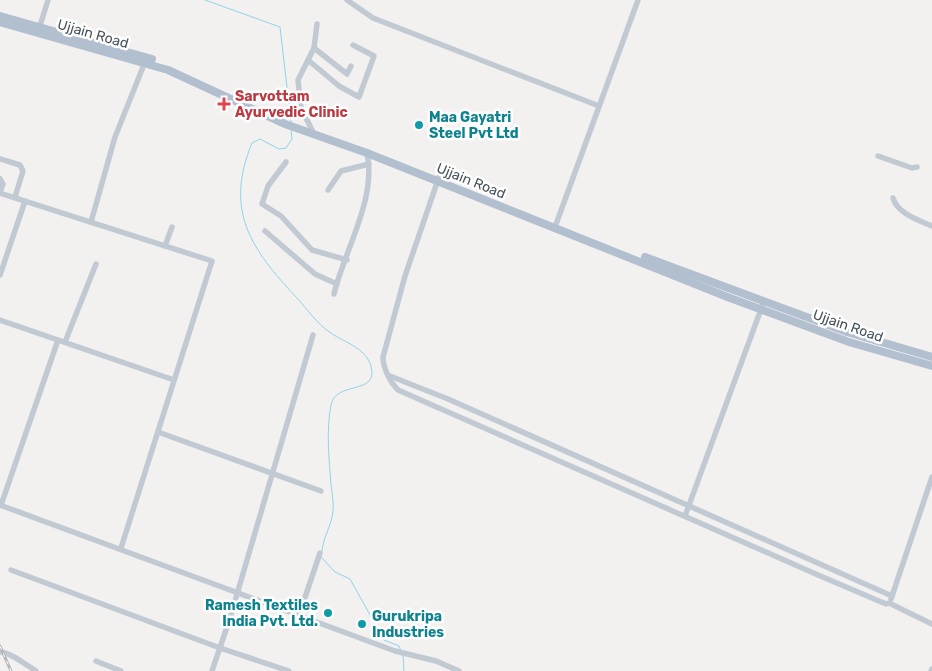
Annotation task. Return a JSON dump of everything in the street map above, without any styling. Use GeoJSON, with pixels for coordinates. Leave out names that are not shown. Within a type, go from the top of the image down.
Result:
{"type":"FeatureCollection","features":[{"type":"Feature","properties":{"kind":"main road","name":"Ujjain Road"},"geometry":{"type":"LineString","coordinates":[[0,16],[145,60],[299,128],[438,179]]}},
{"type":"Feature","properties":{"kind":"main road","name":"Ujjain Road"},"geometry":{"type":"LineString","coordinates":[[0,22],[39,29]]}},
{"type":"Feature","properties":{"kind":"main road","name":"Ujjain Road"},"geometry":{"type":"LineString","coordinates":[[299,128],[312,130],[762,304],[849,342],[932,366]]}},
{"type":"Feature","properties":{"kind":"main road","name":"Ujjain Road"},"geometry":{"type":"LineString","coordinates":[[762,304],[932,357]]}},
{"type":"Feature","properties":{"kind":"street"},"geometry":{"type":"LineString","coordinates":[[39,29],[48,0]]}},
{"type":"Feature","properties":{"kind":"street"},"geometry":{"type":"LineString","coordinates":[[347,0],[373,18],[599,106]]}},
{"type":"Feature","properties":{"kind":"street"},"geometry":{"type":"LineString","coordinates":[[556,225],[638,0]]}},
{"type":"Feature","properties":{"kind":"street"},"geometry":{"type":"LineString","coordinates":[[312,130],[301,108],[298,80],[314,48],[317,24]]}},
{"type":"Feature","properties":{"kind":"street"},"geometry":{"type":"LineString","coordinates":[[308,60],[339,86],[359,97],[374,56],[353,44]]}},
{"type":"Feature","properties":{"kind":"street"},"geometry":{"type":"LineString","coordinates":[[314,48],[347,74],[351,66]]}},
{"type":"Feature","properties":{"kind":"street"},"geometry":{"type":"LineString","coordinates":[[91,222],[116,137],[145,60]]}},
{"type":"Feature","properties":{"kind":"street"},"geometry":{"type":"LineString","coordinates":[[334,294],[362,212],[370,164],[367,153]]}},
{"type":"Feature","properties":{"kind":"street"},"geometry":{"type":"LineString","coordinates":[[878,156],[912,168],[917,167]]}},
{"type":"Feature","properties":{"kind":"street"},"geometry":{"type":"LineString","coordinates":[[0,159],[20,165],[22,171],[15,197]]}},
{"type":"Feature","properties":{"kind":"street"},"geometry":{"type":"LineString","coordinates":[[286,162],[268,186],[262,204],[281,216],[312,250],[347,260]]}},
{"type":"Feature","properties":{"kind":"street"},"geometry":{"type":"LineString","coordinates":[[328,190],[341,171],[350,167],[370,164]]}},
{"type":"Feature","properties":{"kind":"street"},"geometry":{"type":"LineString","coordinates":[[0,179],[3,184],[0,192],[212,261],[121,548]]}},
{"type":"Feature","properties":{"kind":"street"},"geometry":{"type":"LineString","coordinates":[[438,179],[405,276],[385,348],[383,365],[398,390],[886,604],[889,603],[932,624]]}},
{"type":"Feature","properties":{"kind":"street"},"geometry":{"type":"LineString","coordinates":[[893,198],[894,203],[909,215],[932,226]]}},
{"type":"Feature","properties":{"kind":"street"},"geometry":{"type":"LineString","coordinates":[[0,274],[25,201]]}},
{"type":"Feature","properties":{"kind":"street"},"geometry":{"type":"LineString","coordinates":[[165,246],[172,227]]}},
{"type":"Feature","properties":{"kind":"street"},"geometry":{"type":"LineString","coordinates":[[265,231],[315,274],[336,284]]}},
{"type":"Feature","properties":{"kind":"street"},"geometry":{"type":"LineString","coordinates":[[65,342],[96,264]]}},
{"type":"Feature","properties":{"kind":"street"},"geometry":{"type":"LineString","coordinates":[[685,516],[762,304]]}},
{"type":"Feature","properties":{"kind":"street"},"geometry":{"type":"LineString","coordinates":[[0,320],[174,380]]}},
{"type":"Feature","properties":{"kind":"street"},"geometry":{"type":"LineString","coordinates":[[212,671],[238,592],[313,335]]}},
{"type":"Feature","properties":{"kind":"street"},"geometry":{"type":"LineString","coordinates":[[58,340],[0,505],[121,548],[395,652],[436,661],[459,671]]}},
{"type":"Feature","properties":{"kind":"street"},"geometry":{"type":"LineString","coordinates":[[390,376],[456,403],[892,596]]}},
{"type":"Feature","properties":{"kind":"street"},"geometry":{"type":"LineString","coordinates":[[158,432],[322,491]]}},
{"type":"Feature","properties":{"kind":"street"},"geometry":{"type":"LineString","coordinates":[[889,603],[932,478]]}},
{"type":"Feature","properties":{"kind":"street"},"geometry":{"type":"LineString","coordinates":[[299,615],[320,553]]}},
{"type":"Feature","properties":{"kind":"street"},"geometry":{"type":"LineString","coordinates":[[11,570],[220,648],[290,671]]}},
{"type":"Feature","properties":{"kind":"street"},"geometry":{"type":"LineString","coordinates":[[0,652],[7,652],[19,662],[36,671]]}},
{"type":"Feature","properties":{"kind":"street"},"geometry":{"type":"LineString","coordinates":[[96,662],[121,671]]}},
{"type":"Feature","properties":{"kind":"waterway"},"geometry":{"type":"LineString","coordinates":[[205,0],[280,27],[291,122]]}},
{"type":"Feature","properties":{"kind":"waterway"},"geometry":{"type":"LineString","coordinates":[[291,129],[292,139],[286,148],[279,149],[260,139],[252,143],[244,167],[241,189],[242,209],[247,228],[255,245],[281,280],[326,330],[364,354],[371,366],[372,375],[369,381],[363,385],[334,397],[331,405],[328,445],[333,508],[322,551]]}},
{"type":"Feature","properties":{"kind":"waterway"},"geometry":{"type":"LineString","coordinates":[[321,557],[335,572],[350,579],[384,640],[399,646],[401,651]]}},
{"type":"Feature","properties":{"kind":"waterway"},"geometry":{"type":"LineString","coordinates":[[403,655],[404,671]]}},
{"type":"Feature","properties":{"kind":"railway"},"geometry":{"type":"LineString","coordinates":[[0,646],[11,671]]}},
{"type":"Feature","properties":{"kind":"place","name":"Sarvottam Ayurvedic Clinic"},"geometry":{"type":"Point","coordinates":[224,104]}},
{"type":"Feature","properties":{"kind":"place","name":"Maa Gayatri Steel Pvt Ltd"},"geometry":{"type":"Point","coordinates":[419,125]}},
{"type":"Feature","properties":{"kind":"place","name":"Ramesh Textiles India Pvt. Ltd."},"geometry":{"type":"Point","coordinates":[328,613]}},
{"type":"Feature","properties":{"kind":"place","name":"Gurukripa Industries"},"geometry":{"type":"Point","coordinates":[362,624]}}]}
